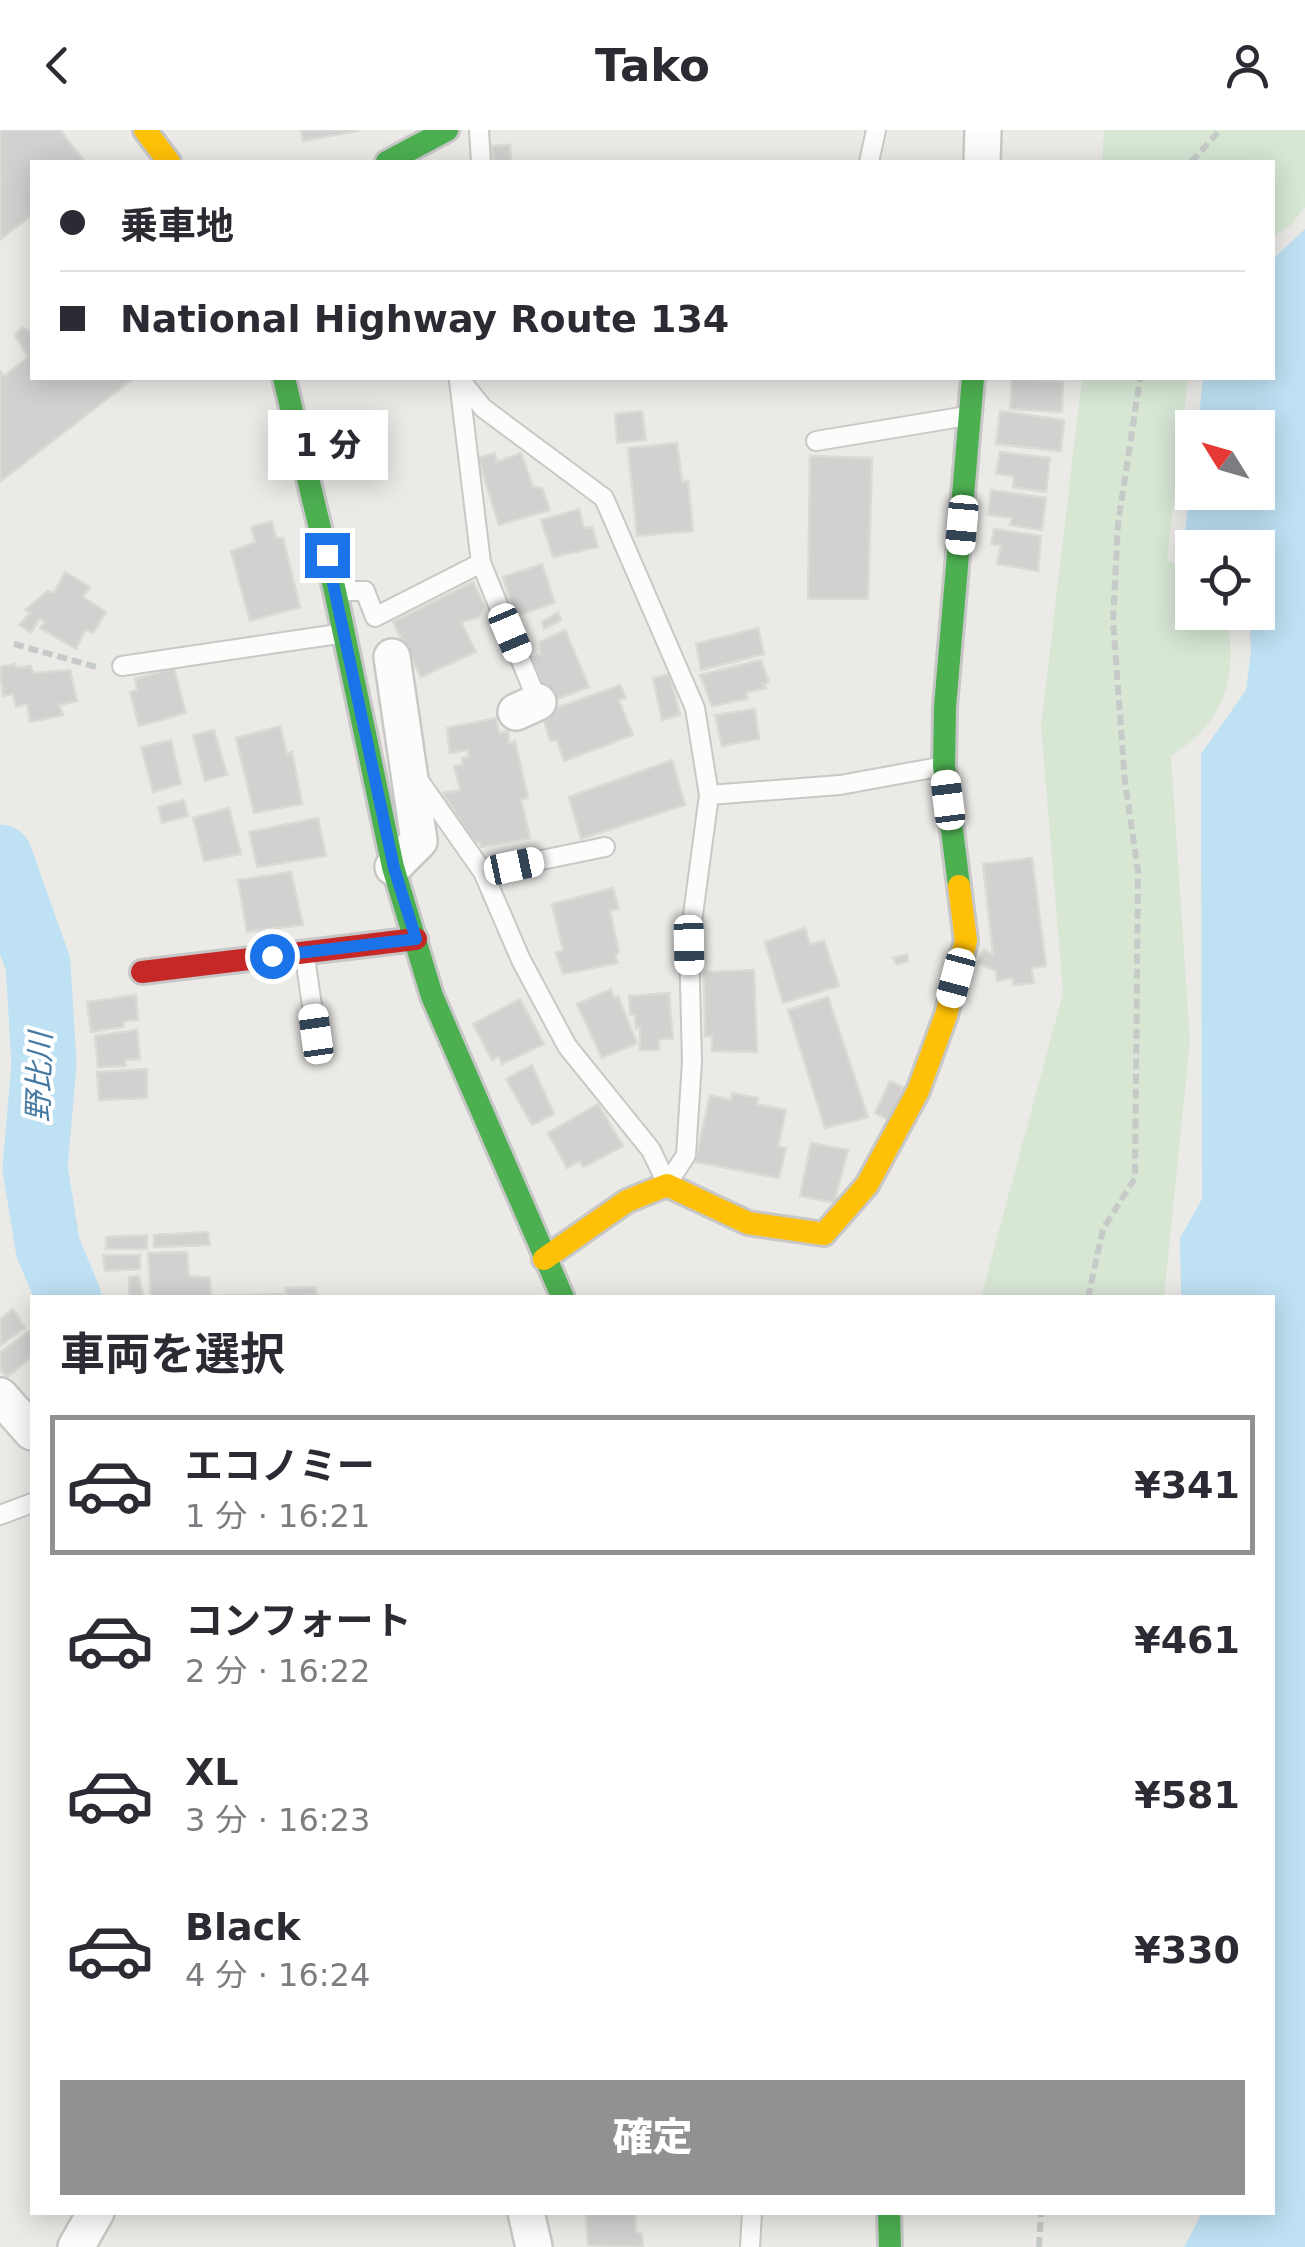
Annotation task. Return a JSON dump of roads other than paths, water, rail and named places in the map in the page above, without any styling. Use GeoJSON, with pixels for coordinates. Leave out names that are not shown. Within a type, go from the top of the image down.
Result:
{"type":"FeatureCollection","features":[{"type":"Feature","properties":{"kind":"main road"},"geometry":{"type":"LineString","coordinates":[[145,130],[168,160]]}},
{"type":"Feature","properties":{"kind":"main road"},"geometry":{"type":"LineString","coordinates":[[391,160],[446,130]]}},
{"type":"Feature","properties":{"kind":"main road"},"geometry":{"type":"LineString","coordinates":[[284,380],[335,591],[394,868],[432,996],[560,1291]]}},
{"type":"Feature","properties":{"kind":"main road"},"geometry":{"type":"LineString","coordinates":[[544,1259],[627,1201],[667,1184],[748,1223],[824,1234],[867,1186],[918,1091],[946,1015],[966,940],[944,766],[945,707],[973,380]]}},
{"type":"Feature","properties":{"kind":"main road"},"geometry":{"type":"LineString","coordinates":[[142,972],[416,939]]}},
{"type":"Feature","properties":{"kind":"main road"},"geometry":{"type":"LineString","coordinates":[[889,2215],[890,2247]]}},
{"type":"Feature","properties":{"kind":"street"},"geometry":{"type":"LineString","coordinates":[[982,160],[983,130]]}},
{"type":"Feature","properties":{"kind":"street"},"geometry":{"type":"LineString","coordinates":[[392,657],[419,842],[394,868]]}},
{"type":"Feature","properties":{"kind":"street"},"geometry":{"type":"LineString","coordinates":[[0,1396],[30,1430]]}},
{"type":"Feature","properties":{"kind":"street"},"geometry":{"type":"LineString","coordinates":[[76,2247],[94,2215]]}},
{"type":"Feature","properties":{"kind":"street"},"geometry":{"type":"LineString","coordinates":[[527,2215],[534,2247]]}},
{"type":"Feature","properties":{"kind":"lane"},"geometry":{"type":"LineString","coordinates":[[479,130],[481,160]]}},
{"type":"Feature","properties":{"kind":"lane"},"geometry":{"type":"LineString","coordinates":[[869,160],[876,130]]}},
{"type":"Feature","properties":{"kind":"lane"},"geometry":{"type":"LineString","coordinates":[[459,380],[481,563],[531,707]]}},
{"type":"Feature","properties":{"kind":"lane"},"geometry":{"type":"LineString","coordinates":[[408,764],[483,872],[520,960],[567,1046],[650,1150],[667,1184],[686,1156],[692,1062],[689,945],[709,795],[695,708],[604,498],[483,408],[461,380]]}},
{"type":"Feature","properties":{"kind":"lane"},"geometry":{"type":"LineString","coordinates":[[816,441],[972,415]]}},
{"type":"Feature","properties":{"kind":"lane"},"geometry":{"type":"LineString","coordinates":[[335,591],[364,591],[375,616],[481,563]]}},
{"type":"Feature","properties":{"kind":"lane"},"geometry":{"type":"LineString","coordinates":[[122,666],[344,634]]}},
{"type":"Feature","properties":{"kind":"lane"},"geometry":{"type":"LineString","coordinates":[[709,795],[840,785],[944,766]]}},
{"type":"Feature","properties":{"kind":"lane"},"geometry":{"type":"LineString","coordinates":[[483,872],[606,848]]}},
{"type":"Feature","properties":{"kind":"lane"},"geometry":{"type":"LineString","coordinates":[[304,952],[316,1034]]}},
{"type":"Feature","properties":{"kind":"lane"},"geometry":{"type":"LineString","coordinates":[[0,1515],[30,1504]]}},
{"type":"Feature","properties":{"kind":"lane"},"geometry":{"type":"LineString","coordinates":[[750,2247],[752,2215]]}},
{"type":"Feature","properties":{"kind":"water"},"geometry":{"type":"Polygon","coordinates":[[[1305,229],[1305,2247],[1184,2247],[1201,2215],[1275,2215],[1275,1295],[1181,1295],[1180,1238],[1202,1199],[1201,754],[1246,690],[1250,630],[1275,630],[1275,530],[1185,530],[1187,510],[1275,510],[1275,410],[1200,410],[1203,380],[1275,380],[1275,257],[1305,229]]]}},
{"type":"Feature","properties":{"kind":"waterway","name":"野比川"},"geometry":{"type":"LineString","coordinates":[[0,857],[38,964],[44,1064],[35,1168],[48,1248],[68,1295]]}}]}
